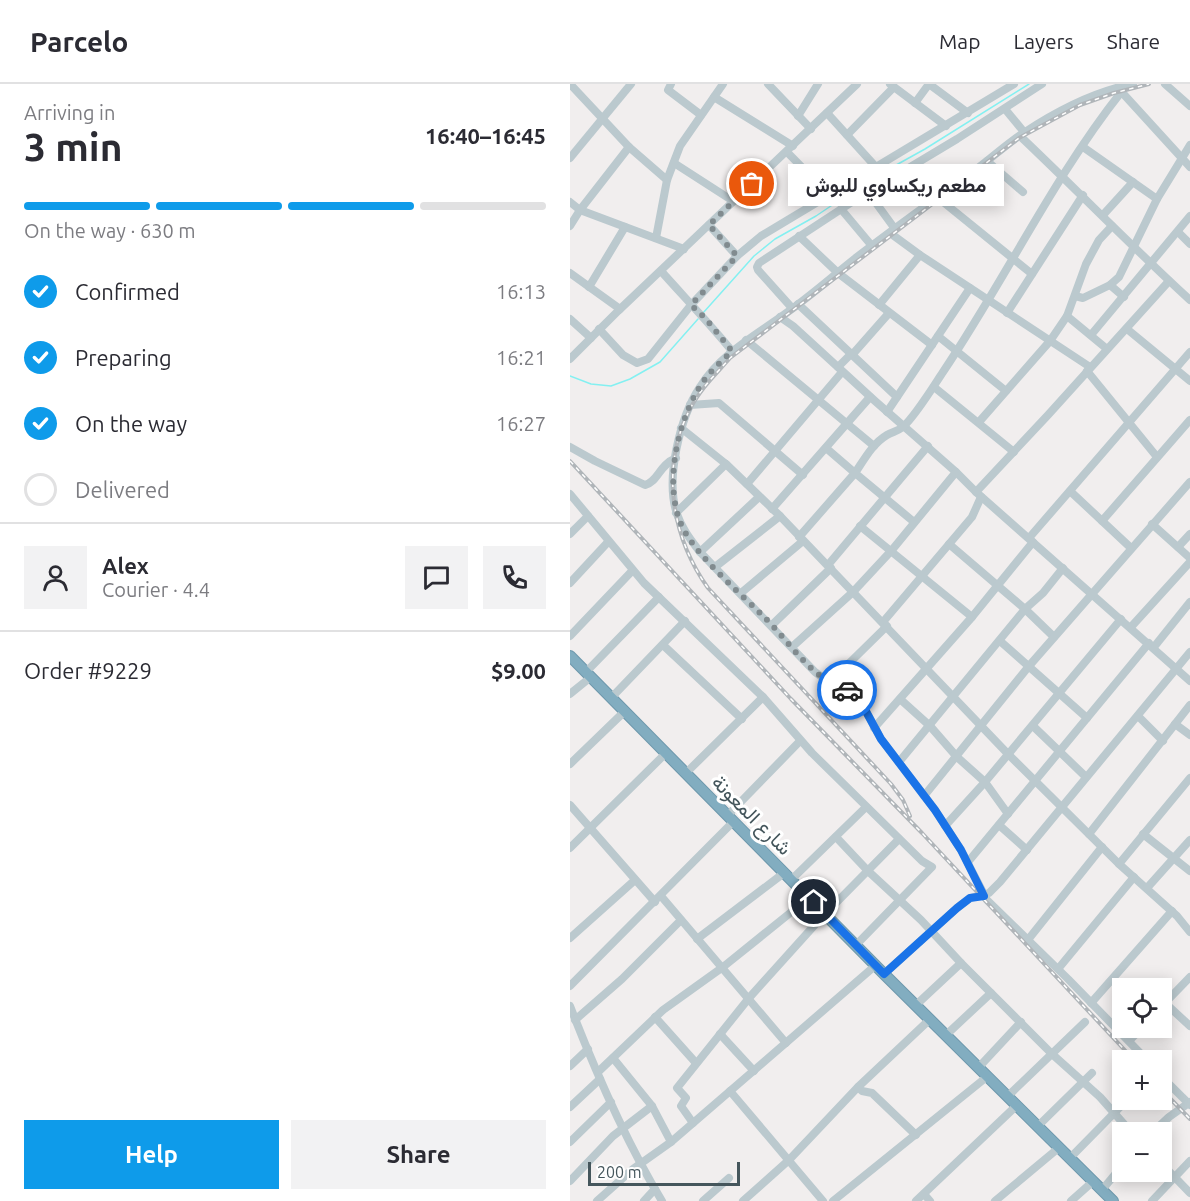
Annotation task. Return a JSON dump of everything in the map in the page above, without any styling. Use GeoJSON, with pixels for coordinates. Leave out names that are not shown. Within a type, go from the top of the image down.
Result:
{"type":"FeatureCollection","features":[{"type":"Feature","properties":{"kind":"highway","name":"شارع المعونة"},"geometry":{"type":"LineString","coordinates":[[570,656],[662,757],[729,820]]}},
{"type":"Feature","properties":{"kind":"highway","name":"شارع المعونة"},"geometry":{"type":"LineString","coordinates":[[570,665],[612,697],[623,714],[686,773],[785,878],[946,1035],[983,1080],[1105,1201]]}},
{"type":"Feature","properties":{"kind":"highway","name":"شارع المعونة"},"geometry":{"type":"LineString","coordinates":[[785,878],[805,901],[856,945],[926,1023],[979,1067],[1113,1201]]}},
{"type":"Feature","properties":{"kind":"street"},"geometry":{"type":"LineString","coordinates":[[570,84],[629,147],[667,180]]}},
{"type":"Feature","properties":{"kind":"street"},"geometry":{"type":"LineString","coordinates":[[570,158],[631,84]]}},
{"type":"Feature","properties":{"kind":"street"},"geometry":{"type":"LineString","coordinates":[[671,84],[668,90],[701,115]]}},
{"type":"Feature","properties":{"kind":"street"},"geometry":{"type":"LineString","coordinates":[[656,238],[667,180],[680,146],[723,84]]}},
{"type":"Feature","properties":{"kind":"street"},"geometry":{"type":"LineString","coordinates":[[768,84],[811,129]]}},
{"type":"Feature","properties":{"kind":"street"},"geometry":{"type":"LineString","coordinates":[[798,116],[818,84]]}},
{"type":"Feature","properties":{"kind":"street"},"geometry":{"type":"LineString","coordinates":[[570,359],[857,84]]}},
{"type":"Feature","properties":{"kind":"street"},"geometry":{"type":"LineString","coordinates":[[915,103],[929,84],[968,113]]}},
{"type":"Feature","properties":{"kind":"street"},"geometry":{"type":"LineString","coordinates":[[995,84],[1004,90]]}},
{"type":"Feature","properties":{"kind":"street"},"geometry":{"type":"LineString","coordinates":[[599,330],[623,355],[639,364],[648,359],[737,256],[760,236],[1014,84]]}},
{"type":"Feature","properties":{"kind":"street"},"geometry":{"type":"LineString","coordinates":[[897,398],[795,306],[757,267],[759,263],[841,209],[1042,84]]}},
{"type":"Feature","properties":{"kind":"street"},"geometry":{"type":"LineString","coordinates":[[1133,84],[1118,87],[1076,104],[1022,134],[732,351],[708,376],[690,405],[681,428],[675,458],[674,499],[676,513],[684,531],[700,552],[815,672],[857,697],[874,728],[924,796],[968,862],[984,896],[1138,1050]]}},
{"type":"Feature","properties":{"kind":"street"},"geometry":{"type":"LineString","coordinates":[[1166,84],[1190,105]]}},
{"type":"Feature","properties":{"kind":"street"},"geometry":{"type":"LineString","coordinates":[[847,135],[892,86],[946,126]]}},
{"type":"Feature","properties":{"kind":"street"},"geometry":{"type":"LineString","coordinates":[[741,593],[801,539],[874,446],[886,435],[904,426],[934,387],[989,301],[1118,87]]}},
{"type":"Feature","properties":{"kind":"street"},"geometry":{"type":"LineString","coordinates":[[1118,87],[1190,167]]}},
{"type":"Feature","properties":{"kind":"street"},"geometry":{"type":"LineString","coordinates":[[714,97],[790,149],[828,194]]}},
{"type":"Feature","properties":{"kind":"street"},"geometry":{"type":"LineString","coordinates":[[1005,109],[1022,134],[1132,247],[1190,300]]}},
{"type":"Feature","properties":{"kind":"street"},"geometry":{"type":"LineString","coordinates":[[827,113],[875,166]]}},
{"type":"Feature","properties":{"kind":"street"},"geometry":{"type":"LineString","coordinates":[[1075,296],[1083,298],[1110,285],[1119,277],[1157,199],[1190,145]]}},
{"type":"Feature","properties":{"kind":"street"},"geometry":{"type":"LineString","coordinates":[[570,226],[629,147]]}},
{"type":"Feature","properties":{"kind":"street"},"geometry":{"type":"LineString","coordinates":[[1083,147],[1157,199]]}},
{"type":"Feature","properties":{"kind":"street"},"geometry":{"type":"LineString","coordinates":[[987,161],[1023,192]]}},
{"type":"Feature","properties":{"kind":"street"},"geometry":{"type":"LineString","coordinates":[[674,163],[734,201]]}},
{"type":"Feature","properties":{"kind":"street"},"geometry":{"type":"LineString","coordinates":[[1103,215],[1133,182]]}},
{"type":"Feature","properties":{"kind":"street"},"geometry":{"type":"LineString","coordinates":[[868,192],[892,231],[920,255],[1089,369],[1157,457]]}},
{"type":"Feature","properties":{"kind":"street"},"geometry":{"type":"LineString","coordinates":[[1007,313],[1083,195]]}},
{"type":"Feature","properties":{"kind":"street"},"geometry":{"type":"LineString","coordinates":[[937,197],[1032,274]]}},
{"type":"Feature","properties":{"kind":"street"},"geometry":{"type":"LineString","coordinates":[[570,202],[580,210],[684,249]]}},
{"type":"Feature","properties":{"kind":"street"},"geometry":{"type":"LineString","coordinates":[[841,209],[872,246]]}},
{"type":"Feature","properties":{"kind":"street"},"geometry":{"type":"LineString","coordinates":[[1091,335],[1125,297],[1190,216]]}},
{"type":"Feature","properties":{"kind":"street"},"geometry":{"type":"LineString","coordinates":[[709,225],[737,256]]}},
{"type":"Feature","properties":{"kind":"street"},"geometry":{"type":"LineString","coordinates":[[979,422],[1050,341],[1067,316],[1092,252],[1112,226]]}},
{"type":"Feature","properties":{"kind":"street"},"geometry":{"type":"LineString","coordinates":[[589,287],[626,227]]}},
{"type":"Feature","properties":{"kind":"street"},"geometry":{"type":"LineString","coordinates":[[1178,232],[1190,244]]}},
{"type":"Feature","properties":{"kind":"street"},"geometry":{"type":"LineString","coordinates":[[799,236],[838,273],[932,345]]}},
{"type":"Feature","properties":{"kind":"street"},"geometry":{"type":"LineString","coordinates":[[879,305],[920,255]]}},
{"type":"Feature","properties":{"kind":"street"},"geometry":{"type":"LineString","coordinates":[[661,272],[692,307],[706,319],[732,351]]}},
{"type":"Feature","properties":{"kind":"street"},"geometry":{"type":"LineString","coordinates":[[570,273],[620,309]]}},
{"type":"Feature","properties":{"kind":"street"},"geometry":{"type":"LineString","coordinates":[[830,682],[885,624],[922,575],[972,517],[979,495],[1014,452],[1169,281]]}},
{"type":"Feature","properties":{"kind":"street"},"geometry":{"type":"LineString","coordinates":[[1110,285],[1125,297]]}},
{"type":"Feature","properties":{"kind":"street"},"geometry":{"type":"LineString","coordinates":[[1183,294],[1190,286]]}},
{"type":"Feature","properties":{"kind":"street"},"geometry":{"type":"LineString","coordinates":[[886,412],[970,288]]}},
{"type":"Feature","properties":{"kind":"street"},"geometry":{"type":"LineString","coordinates":[[747,484],[818,399],[851,355],[889,313]]}},
{"type":"Feature","properties":{"kind":"street"},"geometry":{"type":"LineString","coordinates":[[1067,316],[1107,349]]}},
{"type":"Feature","properties":{"kind":"street"},"geometry":{"type":"LineString","coordinates":[[780,317],[793,326],[886,412],[928,446],[979,495],[1190,681]]}},
{"type":"Feature","properties":{"kind":"street"},"geometry":{"type":"LineString","coordinates":[[570,319],[591,338]]}},
{"type":"Feature","properties":{"kind":"street"},"geometry":{"type":"LineString","coordinates":[[1127,328],[1190,381]]}},
{"type":"Feature","properties":{"kind":"street"},"geometry":{"type":"LineString","coordinates":[[938,336],[1006,391]]}},
{"type":"Feature","properties":{"kind":"street"},"geometry":{"type":"LineString","coordinates":[[746,340],[874,446]]}},
{"type":"Feature","properties":{"kind":"street"},"geometry":{"type":"LineString","coordinates":[[874,728],[972,617],[1070,491],[1190,352]]}},
{"type":"Feature","properties":{"kind":"street"},"geometry":{"type":"LineString","coordinates":[[934,387],[1014,452]]}},
{"type":"Feature","properties":{"kind":"street"},"geometry":{"type":"LineString","coordinates":[[772,509],[870,397]]}},
{"type":"Feature","properties":{"kind":"street"},"geometry":{"type":"LineString","coordinates":[[690,405],[719,403],[803,474]]}},
{"type":"Feature","properties":{"kind":"street"},"geometry":{"type":"LineString","coordinates":[[1102,521],[1190,420]]}},
{"type":"Feature","properties":{"kind":"street"},"geometry":{"type":"LineString","coordinates":[[681,428],[726,464],[780,516],[1008,754],[1119,864],[1172,911],[1190,932]]}},
{"type":"Feature","properties":{"kind":"street"},"geometry":{"type":"LineString","coordinates":[[772,625],[829,567],[860,526],[928,446]]}},
{"type":"Feature","properties":{"kind":"street"},"geometry":{"type":"LineString","coordinates":[[570,447],[645,485],[655,479],[663,465],[675,458]]}},
{"type":"Feature","properties":{"kind":"street"},"geometry":{"type":"LineString","coordinates":[[826,448],[914,522]]}},
{"type":"Feature","properties":{"kind":"street"},"geometry":{"type":"LineString","coordinates":[[676,513],[726,464]]}},
{"type":"Feature","properties":{"kind":"street"},"geometry":{"type":"LineString","coordinates":[[792,646],[853,592],[892,550],[956,472]]}},
{"type":"Feature","properties":{"kind":"street"},"geometry":{"type":"LineString","coordinates":[[924,796],[1029,666],[1190,482]]}},
{"type":"Feature","properties":{"kind":"street"},"geometry":{"type":"LineString","coordinates":[[1070,491],[1131,548]]}},
{"type":"Feature","properties":{"kind":"street"},"geometry":{"type":"LineString","coordinates":[[570,494],[632,571],[763,697],[800,741],[866,807],[922,861],[932,867],[856,945]]}},
{"type":"Feature","properties":{"kind":"street"},"geometry":{"type":"LineString","coordinates":[[700,552],[759,497]]}},
{"type":"Feature","properties":{"kind":"street"},"geometry":{"type":"LineString","coordinates":[[570,534],[588,516]]}},
{"type":"Feature","properties":{"kind":"street"},"geometry":{"type":"LineString","coordinates":[[715,567],[780,516]]}},
{"type":"Feature","properties":{"kind":"street"},"geometry":{"type":"LineString","coordinates":[[1131,627],[1190,560],[1152,524]]}},
{"type":"Feature","properties":{"kind":"street"},"geometry":{"type":"LineString","coordinates":[[860,526],[972,617]]}},
{"type":"Feature","properties":{"kind":"street"},"geometry":{"type":"LineString","coordinates":[[1178,548],[1190,534]]}},
{"type":"Feature","properties":{"kind":"street"},"geometry":{"type":"LineString","coordinates":[[570,583],[609,542]]}},
{"type":"Feature","properties":{"kind":"street"},"geometry":{"type":"LineString","coordinates":[[948,544],[1025,609],[1054,637]]}},
{"type":"Feature","properties":{"kind":"street"},"geometry":{"type":"LineString","coordinates":[[899,762],[1025,609],[1043,593],[1063,568]]}},
{"type":"Feature","properties":{"kind":"street"},"geometry":{"type":"LineString","coordinates":[[570,636],[632,571]]}},
{"type":"Feature","properties":{"kind":"street"},"geometry":{"type":"LineString","coordinates":[[570,694],[659,597]]}},
{"type":"Feature","properties":{"kind":"street"},"geometry":{"type":"LineString","coordinates":[[968,862],[1087,718],[1190,602]]}},
{"type":"Feature","properties":{"kind":"street"},"geometry":{"type":"LineString","coordinates":[[945,826],[1033,726],[1121,618]]}},
{"type":"Feature","properties":{"kind":"street"},"geometry":{"type":"LineString","coordinates":[[612,697],[685,621]]}},
{"type":"Feature","properties":{"kind":"street"},"geometry":{"type":"LineString","coordinates":[[1000,641],[1087,718]]}},
{"type":"Feature","properties":{"kind":"street"},"geometry":{"type":"LineString","coordinates":[[663,645],[742,719]]}},
{"type":"Feature","properties":{"kind":"street"},"geometry":{"type":"LineString","coordinates":[[884,974],[970,898],[984,896],[1000,882],[1190,652]]}},
{"type":"Feature","properties":{"kind":"street"},"geometry":{"type":"LineString","coordinates":[[686,773],[763,697]]}},
{"type":"Feature","properties":{"kind":"street"},"geometry":{"type":"LineString","coordinates":[[900,699],[985,782],[1008,814]]}},
{"type":"Feature","properties":{"kind":"street"},"geometry":{"type":"LineString","coordinates":[[1089,834],[1190,705]]}},
{"type":"Feature","properties":{"kind":"street"},"geometry":{"type":"LineString","coordinates":[[570,764],[623,714]]}},
{"type":"Feature","properties":{"kind":"street"},"geometry":{"type":"LineString","coordinates":[[1138,716],[1163,741]]}},
{"type":"Feature","properties":{"kind":"street"},"geometry":{"type":"LineString","coordinates":[[1175,724],[1190,735]]}},
{"type":"Feature","properties":{"kind":"street"},"geometry":{"type":"LineString","coordinates":[[1033,726],[1086,777]]}},
{"type":"Feature","properties":{"kind":"street"},"geometry":{"type":"LineString","coordinates":[[570,986],[658,899],[800,741]]}},
{"type":"Feature","properties":{"kind":"street"},"geometry":{"type":"LineString","coordinates":[[570,848],[662,757]]}},
{"type":"Feature","properties":{"kind":"street"},"geometry":{"type":"LineString","coordinates":[[1119,864],[1190,778]]}},
{"type":"Feature","properties":{"kind":"street"},"geometry":{"type":"LineString","coordinates":[[570,805],[635,880],[681,920],[786,1043]]}},
{"type":"Feature","properties":{"kind":"street"},"geometry":{"type":"LineString","coordinates":[[697,939],[785,878],[836,837],[866,807]]}},
{"type":"Feature","properties":{"kind":"street"},"geometry":{"type":"LineString","coordinates":[[999,825],[1027,850]]}},
{"type":"Feature","properties":{"kind":"street"},"geometry":{"type":"LineString","coordinates":[[1143,834],[1190,871]]}},
{"type":"Feature","properties":{"kind":"street"},"geometry":{"type":"LineString","coordinates":[[836,837],[1052,1054],[1100,1097],[1121,1122]]}},
{"type":"Feature","properties":{"kind":"street"},"geometry":{"type":"LineString","coordinates":[[693,1123],[681,1106],[686,1098],[676,1089],[749,998],[823,916],[899,839]]}},
{"type":"Feature","properties":{"kind":"street"},"geometry":{"type":"LineString","coordinates":[[1146,888],[1190,840]]}},
{"type":"Feature","properties":{"kind":"street"},"geometry":{"type":"LineString","coordinates":[[1027,941],[1102,847]]}},
{"type":"Feature","properties":{"kind":"street"},"geometry":{"type":"LineString","coordinates":[[1058,969],[1134,877]]}},
{"type":"Feature","properties":{"kind":"street"},"geometry":{"type":"LineString","coordinates":[[570,938],[635,880]]}},
{"type":"Feature","properties":{"kind":"street"},"geometry":{"type":"LineString","coordinates":[[570,1107],[613,1058],[654,1017],[723,967],[805,901]]}},
{"type":"Feature","properties":{"kind":"street"},"geometry":{"type":"LineString","coordinates":[[1091,1003],[1172,911]]}},
{"type":"Feature","properties":{"kind":"street"},"geometry":{"type":"LineString","coordinates":[[575,1020],[622,979],[681,920]]}},
{"type":"Feature","properties":{"kind":"street"},"geometry":{"type":"LineString","coordinates":[[916,1005],[961,963]]}},
{"type":"Feature","properties":{"kind":"street"},"geometry":{"type":"LineString","coordinates":[[597,1201],[730,1092],[874,966]]}},
{"type":"Feature","properties":{"kind":"street"},"geometry":{"type":"LineString","coordinates":[[1172,996],[1190,977]]}},
{"type":"Feature","properties":{"kind":"street"},"geometry":{"type":"LineString","coordinates":[[946,1035],[991,993]]}},
{"type":"Feature","properties":{"kind":"street"},"geometry":{"type":"LineString","coordinates":[[570,1006],[623,1130],[662,1201]]}},
{"type":"Feature","properties":{"kind":"street"},"geometry":{"type":"LineString","coordinates":[[1172,1012],[1190,1026]]}},
{"type":"Feature","properties":{"kind":"street"},"geometry":{"type":"LineString","coordinates":[[654,1017],[696,1063]]}},
{"type":"Feature","properties":{"kind":"street"},"geometry":{"type":"LineString","coordinates":[[979,1067],[1021,1022]]}},
{"type":"Feature","properties":{"kind":"street"},"geometry":{"type":"LineString","coordinates":[[1008,1096],[1085,1022]]}},
{"type":"Feature","properties":{"kind":"street"},"geometry":{"type":"LineString","coordinates":[[742,1201],[789,1161],[858,1087],[926,1023]]}},
{"type":"Feature","properties":{"kind":"street"},"geometry":{"type":"LineString","coordinates":[[720,1034],[754,1071]]}},
{"type":"Feature","properties":{"kind":"street"},"geometry":{"type":"LineString","coordinates":[[1129,1041],[1132,1038]]}},
{"type":"Feature","properties":{"kind":"street"},"geometry":{"type":"LineString","coordinates":[[570,1066],[588,1049]]}},
{"type":"Feature","properties":{"kind":"street"},"geometry":{"type":"LineString","coordinates":[[613,1058],[652,1106],[671,1142]]}},
{"type":"Feature","properties":{"kind":"street"},"geometry":{"type":"LineString","coordinates":[[1038,1126],[1092,1073]]}},
{"type":"Feature","properties":{"kind":"street"},"geometry":{"type":"LineString","coordinates":[[833,1201],[983,1080]]}},
{"type":"Feature","properties":{"kind":"street"},"geometry":{"type":"LineString","coordinates":[[858,1087],[862,1091],[872,1093],[916,1135]]}},
{"type":"Feature","properties":{"kind":"street"},"geometry":{"type":"LineString","coordinates":[[1164,1122],[1190,1104],[1172,1087]]}},
{"type":"Feature","properties":{"kind":"street"},"geometry":{"type":"LineString","coordinates":[[730,1092],[823,1201]]}},
{"type":"Feature","properties":{"kind":"street"},"geometry":{"type":"LineString","coordinates":[[570,1142],[610,1102]]}},
{"type":"Feature","properties":{"kind":"street"},"geometry":{"type":"LineString","coordinates":[[570,1181],[613,1136],[652,1106]]}},
{"type":"Feature","properties":{"kind":"street"},"geometry":{"type":"LineString","coordinates":[[916,1201],[1013,1109]]}},
{"type":"Feature","properties":{"kind":"street"},"geometry":{"type":"LineString","coordinates":[[1070,1158],[1117,1110]]}},
{"type":"Feature","properties":{"kind":"street"},"geometry":{"type":"LineString","coordinates":[[994,1201],[1055,1151]]}},
{"type":"Feature","properties":{"kind":"street"},"geometry":{"type":"LineString","coordinates":[[1152,1201],[1190,1161]]}},
{"type":"Feature","properties":{"kind":"street"},"geometry":{"type":"LineString","coordinates":[[1174,1176],[1190,1193]]}},
{"type":"Feature","properties":{"kind":"street"},"geometry":{"type":"LineString","coordinates":[[703,1201],[729,1178]]}},
{"type":"Feature","properties":{"kind":"street"},"geometry":{"type":"LineString","coordinates":[[1102,1190],[1112,1178]]}},
{"type":"Feature","properties":{"kind":"street"},"geometry":{"type":"LineString","coordinates":[[1071,1201],[1089,1185]]}},
{"type":"Feature","properties":{"kind":"street"},"geometry":{"type":"LineString","coordinates":[[644,1201],[655,1189]]}},
{"type":"Feature","properties":{"kind":"street"},"geometry":{"type":"LineString","coordinates":[[924,1194],[930,1201]]}},
{"type":"Feature","properties":{"kind":"street"},"geometry":{"type":"LineString","coordinates":[[1187,1201],[1190,1198]]}},
{"type":"Feature","properties":{"kind":"waterway"},"geometry":{"type":"LineString","coordinates":[[703,313],[754,256],[775,239],[1029,84]]}},
{"type":"Feature","properties":{"kind":"waterway"},"geometry":{"type":"LineString","coordinates":[[570,376],[591,384],[611,386],[630,379],[660,362],[698,319]]}},
{"type":"Feature","properties":{"kind":"railway"},"geometry":{"type":"LineString","coordinates":[[910,816],[903,800],[891,784],[708,588],[695,568],[678,524],[674,501],[675,454],[681,431],[698,395],[730,358],[1019,138],[1080,105],[1149,84]]}},
{"type":"Feature","properties":{"kind":"railway"},"geometry":{"type":"LineString","coordinates":[[570,461],[791,699],[922,833],[1125,1050]]}},
{"type":"Feature","properties":{"kind":"railway"},"geometry":{"type":"LineString","coordinates":[[1172,1100],[1190,1119]]}},
{"type":"Feature","properties":{"kind":"way so far"},"geometry":{"type":"LineString","coordinates":[[752,184],[709,225],[737,256],[691,305],[706,319],[732,351],[699,387],[681,428],[675,463],[676,513],[684,531],[700,552],[815,672],[847,690]]}},
{"type":"Feature","properties":{"kind":"place","name":"مطعم ريكساوي للبوش"},"geometry":{"type":"Point","coordinates":[752,184]}},
{"type":"Feature","properties":{"kind":"route"},"geometry":{"type":"LineString","coordinates":[[814,902],[884,974],[957,908],[970,898],[984,896],[961,850],[935,810],[881,739],[857,697],[847,690]]}}]}
